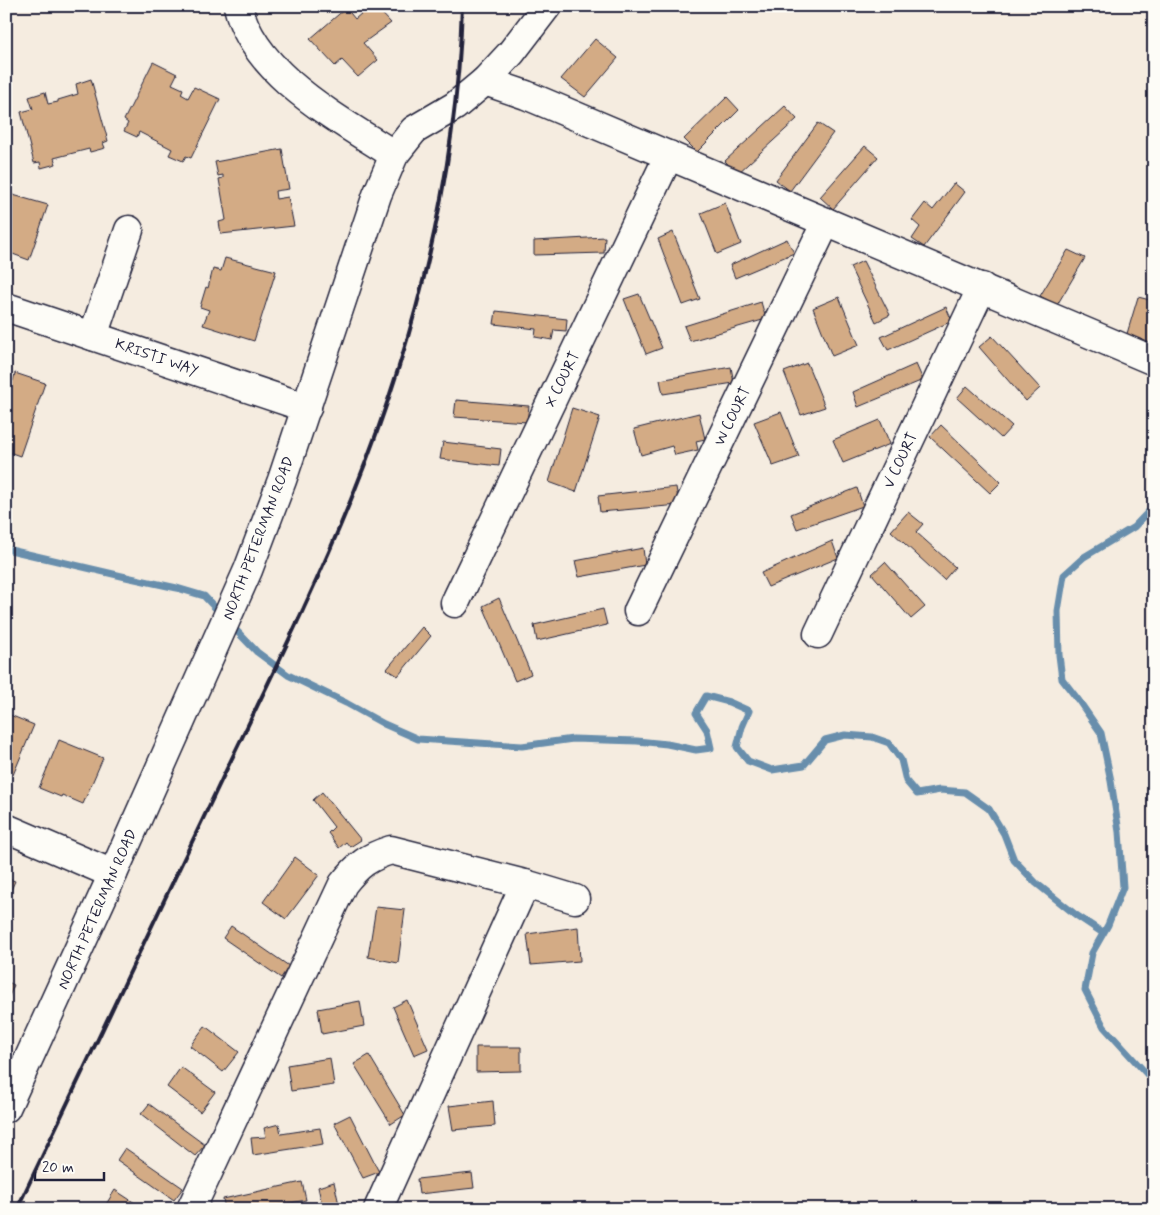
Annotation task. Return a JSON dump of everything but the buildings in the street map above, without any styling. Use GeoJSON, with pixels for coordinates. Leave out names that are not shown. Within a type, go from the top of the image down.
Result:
{"type":"FeatureCollection","features":[{"type":"Feature","properties":{"kind":"street"},"geometry":{"type":"LineString","coordinates":[[238,6],[241,18],[259,51],[284,79],[316,103],[394,155]]}},
{"type":"Feature","properties":{"kind":"street","name":"NORTH PETERMAN ROAD"},"geometry":{"type":"LineString","coordinates":[[6,1108],[214,648],[266,526],[377,195],[394,155],[414,130],[455,106],[485,81],[547,6]]}},
{"type":"Feature","properties":{"kind":"street"},"geometry":{"type":"LineString","coordinates":[[485,81],[526,95],[1154,361]]}},
{"type":"Feature","properties":{"kind":"street","name":"X COURT"},"geometry":{"type":"LineString","coordinates":[[455,603],[669,155]]}},
{"type":"Feature","properties":{"kind":"street","name":"W COURT"},"geometry":{"type":"LineString","coordinates":[[638,610],[826,222]]}},
{"type":"Feature","properties":{"kind":"street"},"geometry":{"type":"LineString","coordinates":[[93,336],[128,230]]}},
{"type":"Feature","properties":{"kind":"street","name":"V COURT"},"geometry":{"type":"LineString","coordinates":[[818,634],[982,287]]}},
{"type":"Feature","properties":{"kind":"street","name":"KRISTI WAY"},"geometry":{"type":"LineString","coordinates":[[6,307],[307,408]]}},
{"type":"Feature","properties":{"kind":"street"},"geometry":{"type":"LineString","coordinates":[[6,828],[113,874]]}},
{"type":"Feature","properties":{"kind":"street"},"geometry":{"type":"LineString","coordinates":[[191,1209],[343,884],[356,868],[374,855],[391,850],[575,898]]}},
{"type":"Feature","properties":{"kind":"street"},"geometry":{"type":"LineString","coordinates":[[378,1209],[525,884]]}},
{"type":"Feature","properties":{"kind":"waterway"},"geometry":{"type":"LineString","coordinates":[[1154,506],[1134,527],[1084,557],[1064,575],[1058,611],[1059,655],[1062,679],[1101,733],[1119,832],[1123,887],[1108,925],[1092,953],[1085,990],[1104,1027],[1154,1082]]}},
{"type":"Feature","properties":{"kind":"waterway"},"geometry":{"type":"LineString","coordinates":[[6,549],[177,588],[204,596],[222,615]]}},
{"type":"Feature","properties":{"kind":"waterway"},"geometry":{"type":"LineString","coordinates":[[231,625],[257,652],[288,675],[384,724],[418,739],[522,746],[573,739],[637,741],[667,744],[696,750],[711,748],[707,730],[696,713],[706,696],[729,702],[749,711],[742,727],[737,747],[748,761],[772,770],[804,765],[825,740],[845,735],[872,737],[889,743],[901,760],[906,781],[917,794],[940,790],[965,792],[989,809],[1004,834],[1014,860],[1036,883],[1076,915],[1103,933]]}},
{"type":"Feature","properties":{"kind":"railway"},"geometry":{"type":"LineString","coordinates":[[17,1209],[307,601],[339,529],[376,434],[414,314],[442,192],[452,130],[462,6]]}}]}
